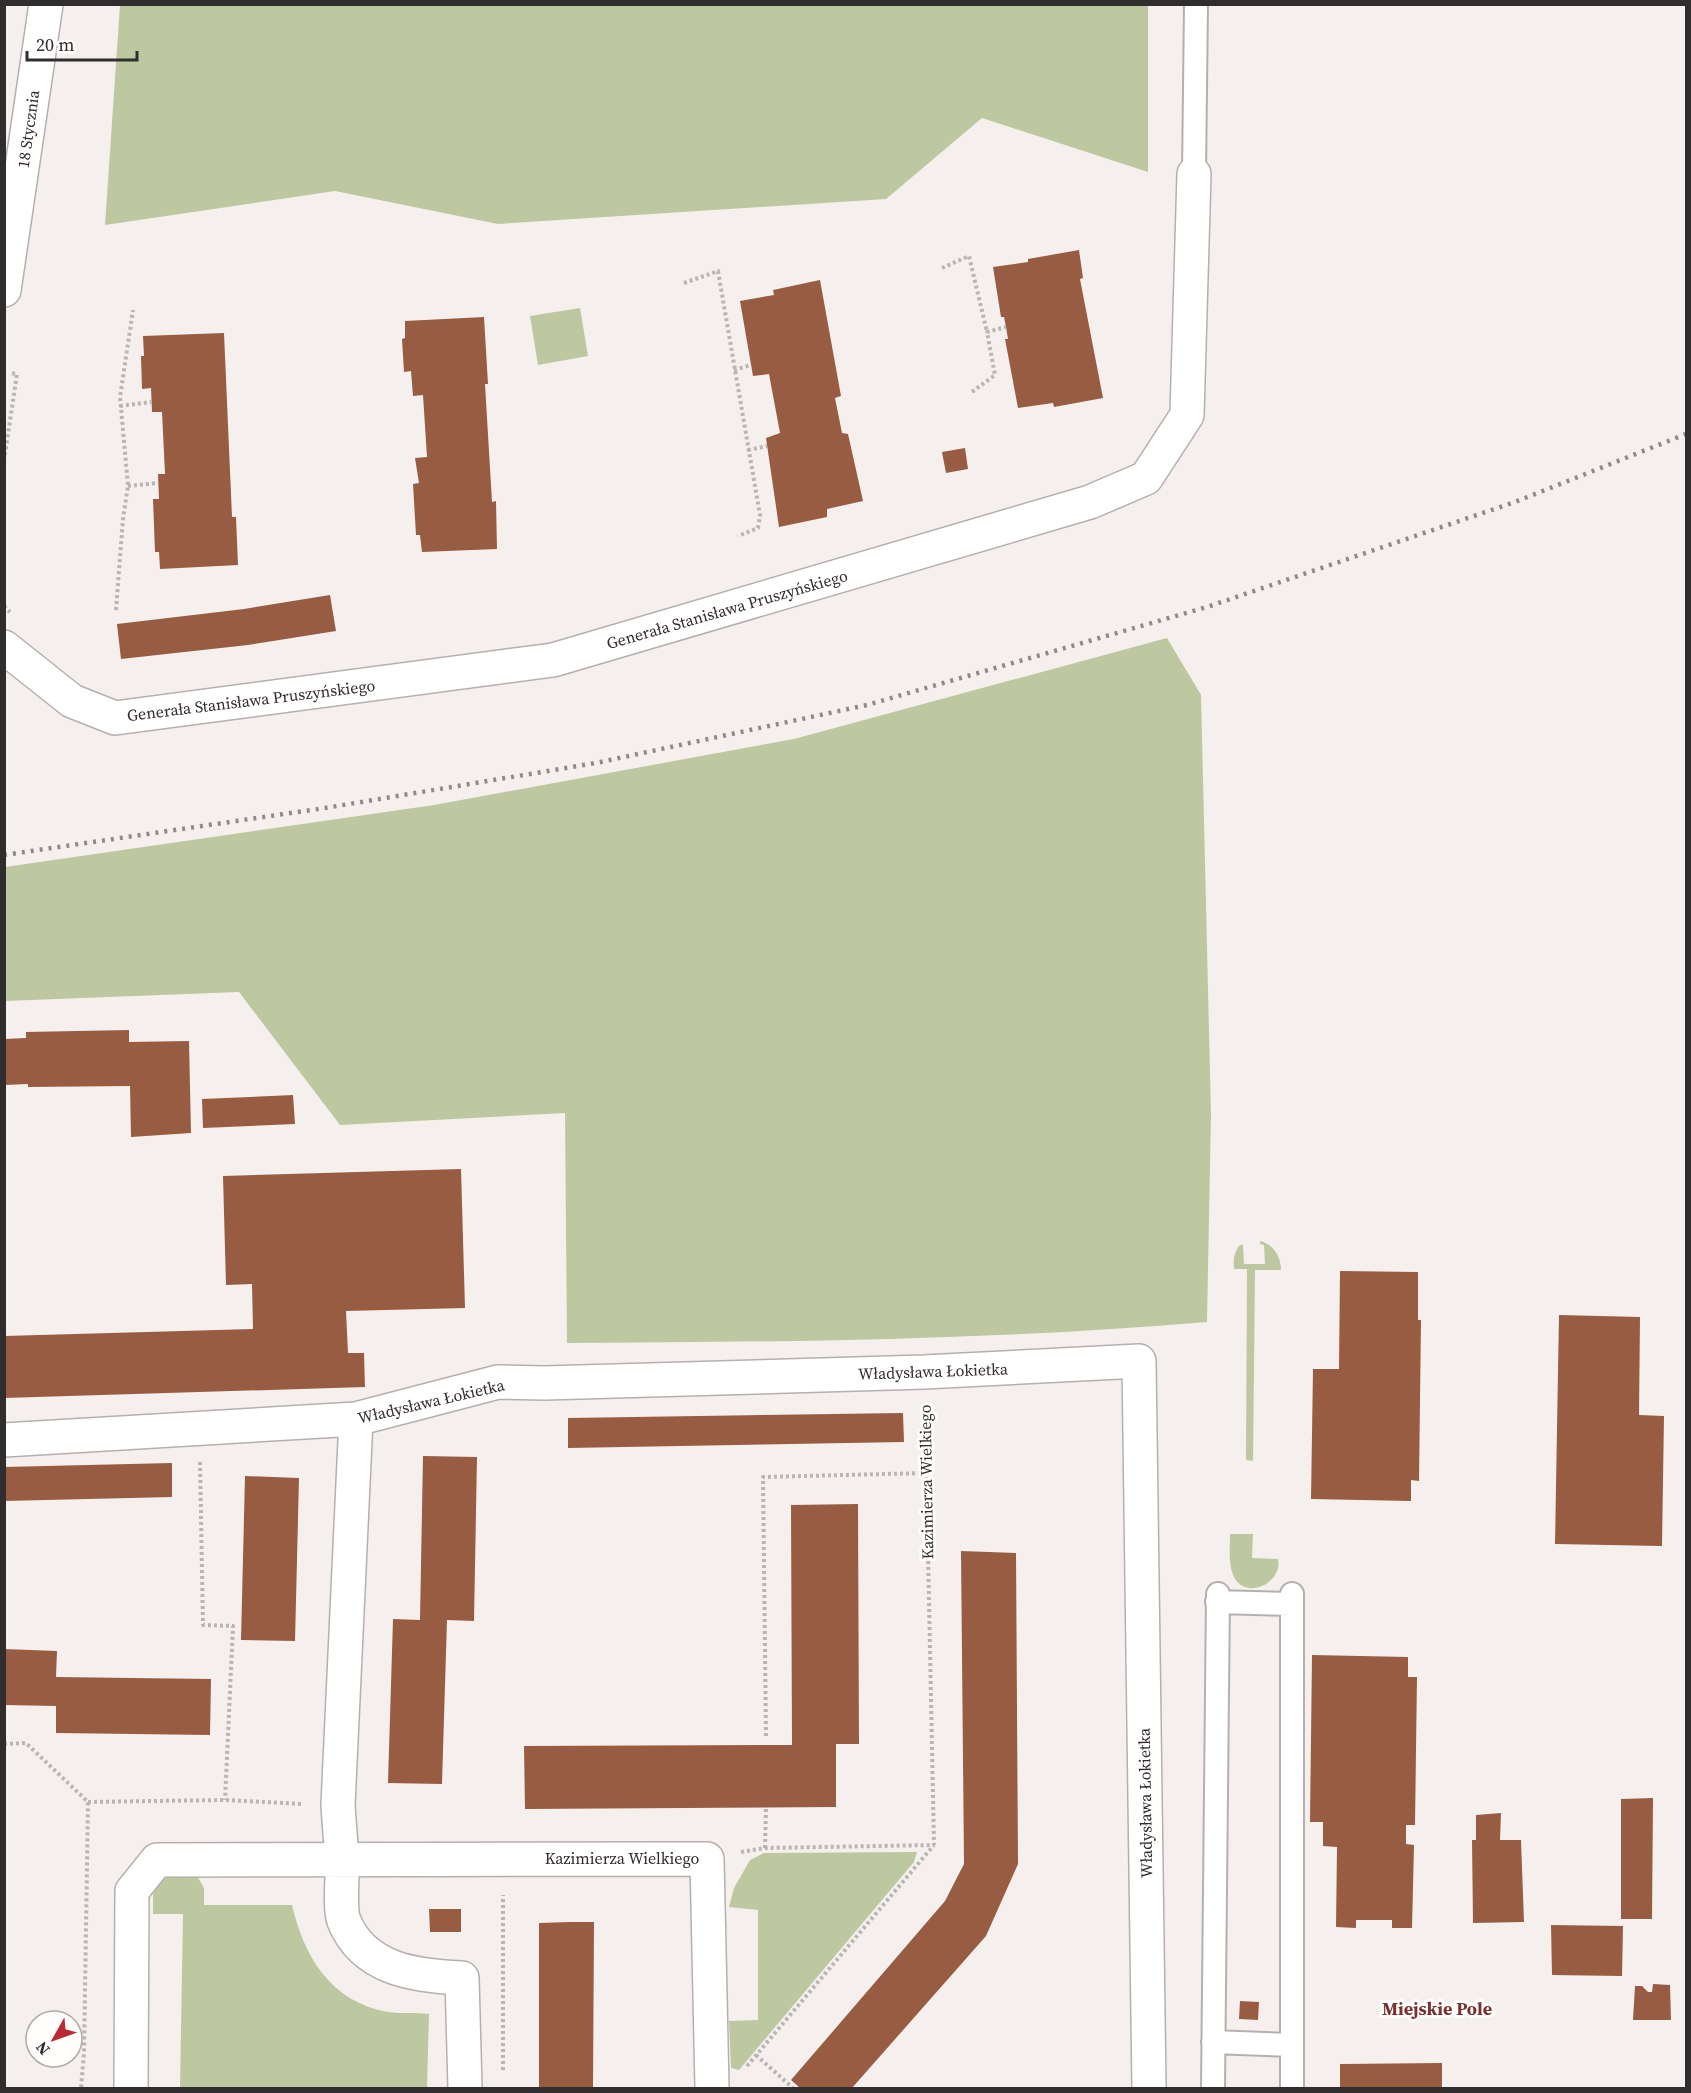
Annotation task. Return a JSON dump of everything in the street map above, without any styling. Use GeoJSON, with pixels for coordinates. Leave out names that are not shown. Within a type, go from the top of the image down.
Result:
{"type":"FeatureCollection","features":[{"type":"Feature","properties":{"kind":"street","name":"18 Stycznia"},"geometry":{"type":"LineString","coordinates":[[4,290],[46,4]]}},
{"type":"Feature","properties":{"kind":"street","name":"Generała Stanisława Pruszyńskiego"},"geometry":{"type":"LineString","coordinates":[[4,647],[72,701],[115,718],[415,679],[553,660],[1090,502],[1146,478],[1187,415],[1194,174]]}},
{"type":"Feature","properties":{"kind":"street","name":"Władysława Łokietka"},"geometry":{"type":"LineString","coordinates":[[4,1440],[356,1419],[498,1382],[545,1383],[924,1372],[1139,1361],[1149,2088]]}},
{"type":"Feature","properties":{"kind":"street"},"geometry":{"type":"LineString","coordinates":[[356,1419],[338,1805],[344,1920],[360,1947],[380,1962],[422,1976],[462,1978],[465,2088]]}},
{"type":"Feature","properties":{"kind":"street","name":"Kazimierza Wielkiego"},"geometry":{"type":"LineString","coordinates":[[131,2088],[132,1891],[157,1860],[342,1861],[503,1858],[707,1858],[712,2088]]}},
{"type":"Feature","properties":{"kind":"lane"},"geometry":{"type":"LineString","coordinates":[[1194,174],[1196,4]]}},
{"type":"Feature","properties":{"kind":"lane"},"geometry":{"type":"LineString","coordinates":[[1213,2088],[1217,1598],[1292,1599],[1292,2088]]}},
{"type":"Feature","properties":{"kind":"lane"},"geometry":{"type":"LineString","coordinates":[[1213,2042],[1292,2045]]}},
{"type":"Feature","properties":{"kind":"path"},"geometry":{"type":"LineString","coordinates":[[942,268],[969,256],[987,332],[994,375],[972,392]]}},
{"type":"Feature","properties":{"kind":"path"},"geometry":{"type":"LineString","coordinates":[[684,284],[718,271],[760,515],[758,528],[738,536]]}},
{"type":"Feature","properties":{"kind":"path"},"geometry":{"type":"LineString","coordinates":[[116,610],[128,486],[120,397],[133,310]]}},
{"type":"Feature","properties":{"kind":"path"},"geometry":{"type":"LineString","coordinates":[[987,332],[1006,327]]}},
{"type":"Feature","properties":{"kind":"path"},"geometry":{"type":"LineString","coordinates":[[734,370],[751,365]]}},
{"type":"Feature","properties":{"kind":"path"},"geometry":{"type":"LineString","coordinates":[[4,461],[17,374],[11,373]]}},
{"type":"Feature","properties":{"kind":"path"},"geometry":{"type":"LineString","coordinates":[[120,406],[152,402]]}},
{"type":"Feature","properties":{"kind":"path"},"geometry":{"type":"LineString","coordinates":[[748,450],[767,446]]}},
{"type":"Feature","properties":{"kind":"path"},"geometry":{"type":"LineString","coordinates":[[128,486],[158,483]]}},
{"type":"Feature","properties":{"kind":"path"},"geometry":{"type":"LineString","coordinates":[[4,606],[13,614]]}},
{"type":"Feature","properties":{"kind":"path","name":"Kazimierza Wielkiego"},"geometry":{"type":"LineString","coordinates":[[924,1372],[934,1845]]}},
{"type":"Feature","properties":{"kind":"path"},"geometry":{"type":"LineString","coordinates":[[200,1430],[203,1626],[233,1626],[225,1800]]}},
{"type":"Feature","properties":{"kind":"path"},"geometry":{"type":"LineString","coordinates":[[766,1736],[763,1477],[926,1473]]}},
{"type":"Feature","properties":{"kind":"path"},"geometry":{"type":"LineString","coordinates":[[4,1744],[26,1743],[88,1802],[225,1800],[338,1805]]}},
{"type":"Feature","properties":{"kind":"path"},"geometry":{"type":"LineString","coordinates":[[81,2088],[84,2053],[88,1802]]}},
{"type":"Feature","properties":{"kind":"path"},"geometry":{"type":"LineString","coordinates":[[765,1848],[766,1807]]}},
{"type":"Feature","properties":{"kind":"path"},"geometry":{"type":"LineString","coordinates":[[707,1858],[765,1848],[934,1845]]}},
{"type":"Feature","properties":{"kind":"path"},"geometry":{"type":"LineString","coordinates":[[793,2088],[756,2055],[934,1845]]}},
{"type":"Feature","properties":{"kind":"path"},"geometry":{"type":"LineString","coordinates":[[503,1858],[503,2077]]}},
{"type":"Feature","properties":{"kind":"green space"},"geometry":{"type":"Polygon","coordinates":[[[120,5],[1148,5],[1148,172],[982,118],[886,199],[498,224],[335,191],[105,225],[120,5]]]}},
{"type":"Feature","properties":{"kind":"green space"},"geometry":{"type":"Polygon","coordinates":[[[580,308],[588,356],[538,365],[530,316],[580,308]]]}},
{"type":"Feature","properties":{"kind":"green space"},"geometry":{"type":"Polygon","coordinates":[[[1167,638],[1201,695],[1211,1115],[1207,1322],[968,1336],[808,1341],[567,1343],[565,1113],[340,1125],[239,992],[5,1001],[5,867],[434,805],[794,739],[1167,638]]]}},
{"type":"Feature","properties":{"kind":"green space"},"geometry":{"type":"Polygon","coordinates":[[[1260,1241],[1275,1251],[1280,1260],[1281,1270],[1255,1270],[1253,1461],[1246,1460],[1247,1269],[1234,1269],[1234,1256],[1240,1245],[1243,1245],[1244,1264],[1265,1264],[1264,1245],[1260,1244],[1260,1241]]]}},
{"type":"Feature","properties":{"kind":"green space"},"geometry":{"type":"Polygon","coordinates":[[[1230,1534],[1253,1534],[1252,1558],[1278,1559],[1275,1575],[1265,1585],[1258,1588],[1244,1587],[1234,1577],[1231,1567],[1230,1534]]]}},
{"type":"Feature","properties":{"kind":"green space"},"geometry":{"type":"Polygon","coordinates":[[[917,1852],[914,1862],[739,2070],[731,2068],[729,2021],[758,2020],[758,1910],[729,1907],[734,1888],[750,1860],[764,1853],[917,1852]]]}},
{"type":"Feature","properties":{"kind":"green space"},"geometry":{"type":"Polygon","coordinates":[[[178,1874],[197,1876],[204,1888],[204,1905],[292,1905],[304,1942],[313,1959],[336,1987],[368,2007],[388,2012],[429,2014],[427,2088],[180,2088],[183,1914],[153,1914],[153,1894],[160,1880],[178,1874]]]}},
{"type":"Feature","properties":{"kind":"building"},"geometry":{"type":"Polygon","coordinates":[[[1079,250],[1083,278],[1080,279],[1103,398],[1054,407],[1053,403],[1018,408],[1005,339],[1008,339],[1006,327],[1004,317],[1001,317],[993,267],[1028,262],[1028,259],[1079,250]]]}},
{"type":"Feature","properties":{"kind":"building"},"geometry":{"type":"Polygon","coordinates":[[[820,280],[841,396],[835,398],[842,433],[848,434],[863,501],[827,509],[827,517],[779,527],[766,438],[780,433],[769,374],[753,376],[740,301],[774,295],[773,290],[820,280]]]}},
{"type":"Feature","properties":{"kind":"building"},"geometry":{"type":"Polygon","coordinates":[[[484,317],[488,384],[485,384],[492,502],[496,501],[497,549],[422,552],[420,535],[416,535],[413,484],[419,483],[415,458],[427,457],[423,395],[413,396],[411,371],[404,372],[402,339],[405,338],[405,321],[484,317]]]}},
{"type":"Feature","properties":{"kind":"building"},"geometry":{"type":"Polygon","coordinates":[[[224,333],[232,517],[236,517],[238,565],[160,569],[159,552],[155,552],[153,499],[159,499],[158,474],[165,474],[162,412],[152,412],[151,388],[142,389],[143,336],[224,333]]]}},
{"type":"Feature","properties":{"kind":"building"},"geometry":{"type":"Polygon","coordinates":[[[965,448],[968,469],[946,473],[942,452],[965,448]]]}},
{"type":"Feature","properties":{"kind":"building"},"geometry":{"type":"Polygon","coordinates":[[[330,595],[336,631],[248,645],[121,659],[117,624],[244,609],[330,595]]]}},
{"type":"Feature","properties":{"kind":"building"},"geometry":{"type":"Polygon","coordinates":[[[129,1030],[129,1042],[189,1041],[191,1133],[131,1137],[130,1086],[28,1087],[28,1084],[5,1085],[4,1039],[26,1038],[26,1032],[129,1030]]]}},
{"type":"Feature","properties":{"kind":"building"},"geometry":{"type":"Polygon","coordinates":[[[293,1095],[295,1124],[203,1128],[202,1099],[293,1095]]]}},
{"type":"Feature","properties":{"kind":"building"},"geometry":{"type":"Polygon","coordinates":[[[461,1169],[465,1308],[346,1311],[348,1353],[364,1353],[365,1387],[4,1398],[4,1336],[253,1329],[252,1284],[226,1285],[223,1176],[461,1169]]]}},
{"type":"Feature","properties":{"kind":"building"},"geometry":{"type":"Polygon","coordinates":[[[1340,1271],[1418,1272],[1418,1320],[1421,1320],[1419,1481],[1411,1480],[1411,1501],[1311,1499],[1313,1369],[1339,1369],[1340,1271]]]}},
{"type":"Feature","properties":{"kind":"building"},"geometry":{"type":"Polygon","coordinates":[[[1559,1315],[1640,1317],[1639,1415],[1664,1416],[1662,1546],[1555,1544],[1559,1315]]]}},
{"type":"Feature","properties":{"kind":"building"},"geometry":{"type":"Polygon","coordinates":[[[903,1413],[904,1442],[568,1448],[568,1418],[903,1413]]]}},
{"type":"Feature","properties":{"kind":"building"},"geometry":{"type":"Polygon","coordinates":[[[423,1456],[477,1457],[474,1621],[447,1620],[442,1784],[388,1783],[393,1619],[420,1620],[423,1456]]]}},
{"type":"Feature","properties":{"kind":"building"},"geometry":{"type":"Polygon","coordinates":[[[172,1463],[172,1497],[4,1501],[4,1467],[172,1463]]]}},
{"type":"Feature","properties":{"kind":"building"},"geometry":{"type":"Polygon","coordinates":[[[245,1476],[299,1478],[295,1641],[241,1640],[245,1476]]]}},
{"type":"Feature","properties":{"kind":"building"},"geometry":{"type":"Polygon","coordinates":[[[858,1504],[859,1744],[836,1744],[836,1807],[525,1809],[524,1746],[792,1745],[791,1505],[858,1504]]]}},
{"type":"Feature","properties":{"kind":"building"},"geometry":{"type":"Polygon","coordinates":[[[961,1551],[1016,1553],[1018,1864],[986,1936],[852,2088],[800,2088],[791,2080],[945,1901],[964,1864],[961,1551]]]}},
{"type":"Feature","properties":{"kind":"building"},"geometry":{"type":"Polygon","coordinates":[[[4,1649],[57,1651],[56,1677],[211,1679],[210,1735],[56,1733],[56,1706],[4,1705],[4,1649]]]}},
{"type":"Feature","properties":{"kind":"building"},"geometry":{"type":"Polygon","coordinates":[[[1312,1655],[1408,1657],[1408,1677],[1417,1677],[1415,1825],[1406,1825],[1406,1844],[1414,1845],[1412,1928],[1392,1928],[1392,1920],[1356,1920],[1356,1928],[1336,1927],[1337,1847],[1323,1846],[1323,1822],[1310,1822],[1312,1655]]]}},
{"type":"Feature","properties":{"kind":"building"},"geometry":{"type":"Polygon","coordinates":[[[1653,1798],[1652,1919],[1621,1919],[1621,1799],[1653,1798]]]}},
{"type":"Feature","properties":{"kind":"building"},"geometry":{"type":"Polygon","coordinates":[[[1501,1813],[1500,1840],[1521,1840],[1524,1922],[1473,1923],[1472,1840],[1476,1840],[1476,1815],[1501,1813]]]}},
{"type":"Feature","properties":{"kind":"building"},"geometry":{"type":"Polygon","coordinates":[[[429,1909],[461,1909],[461,1932],[430,1932],[429,1909]]]}},
{"type":"Feature","properties":{"kind":"building"},"geometry":{"type":"Polygon","coordinates":[[[594,1922],[593,2088],[539,2088],[539,1923],[594,1922]]]}},
{"type":"Feature","properties":{"kind":"building"},"geometry":{"type":"Polygon","coordinates":[[[1551,1925],[1623,1926],[1622,1976],[1552,1975],[1551,1925]]]}},
{"type":"Feature","properties":{"kind":"building"},"geometry":{"type":"Polygon","coordinates":[[[1653,1984],[1670,1985],[1671,2020],[1633,2020],[1635,1986],[1642,1986],[1648,1992],[1652,1992],[1653,1984]]]}},
{"type":"Feature","properties":{"kind":"building"},"geometry":{"type":"Polygon","coordinates":[[[1240,2001],[1259,2002],[1258,2020],[1239,2019],[1240,2001]]]}},
{"type":"Feature","properties":{"kind":"building"},"geometry":{"type":"Polygon","coordinates":[[[1442,2063],[1442,2088],[1340,2088],[1340,2064],[1442,2063]]]}},
{"type":"Feature","properties":{"kind":"railway"},"geometry":{"type":"LineString","coordinates":[[4,855],[325,808],[596,763],[867,705],[1207,607],[1515,502],[1686,434]]}},
{"type":"Feature","properties":{"kind":"district","name":"Miejskie Pole"},"geometry":{"type":"Point","coordinates":[1437,2009]}}]}
